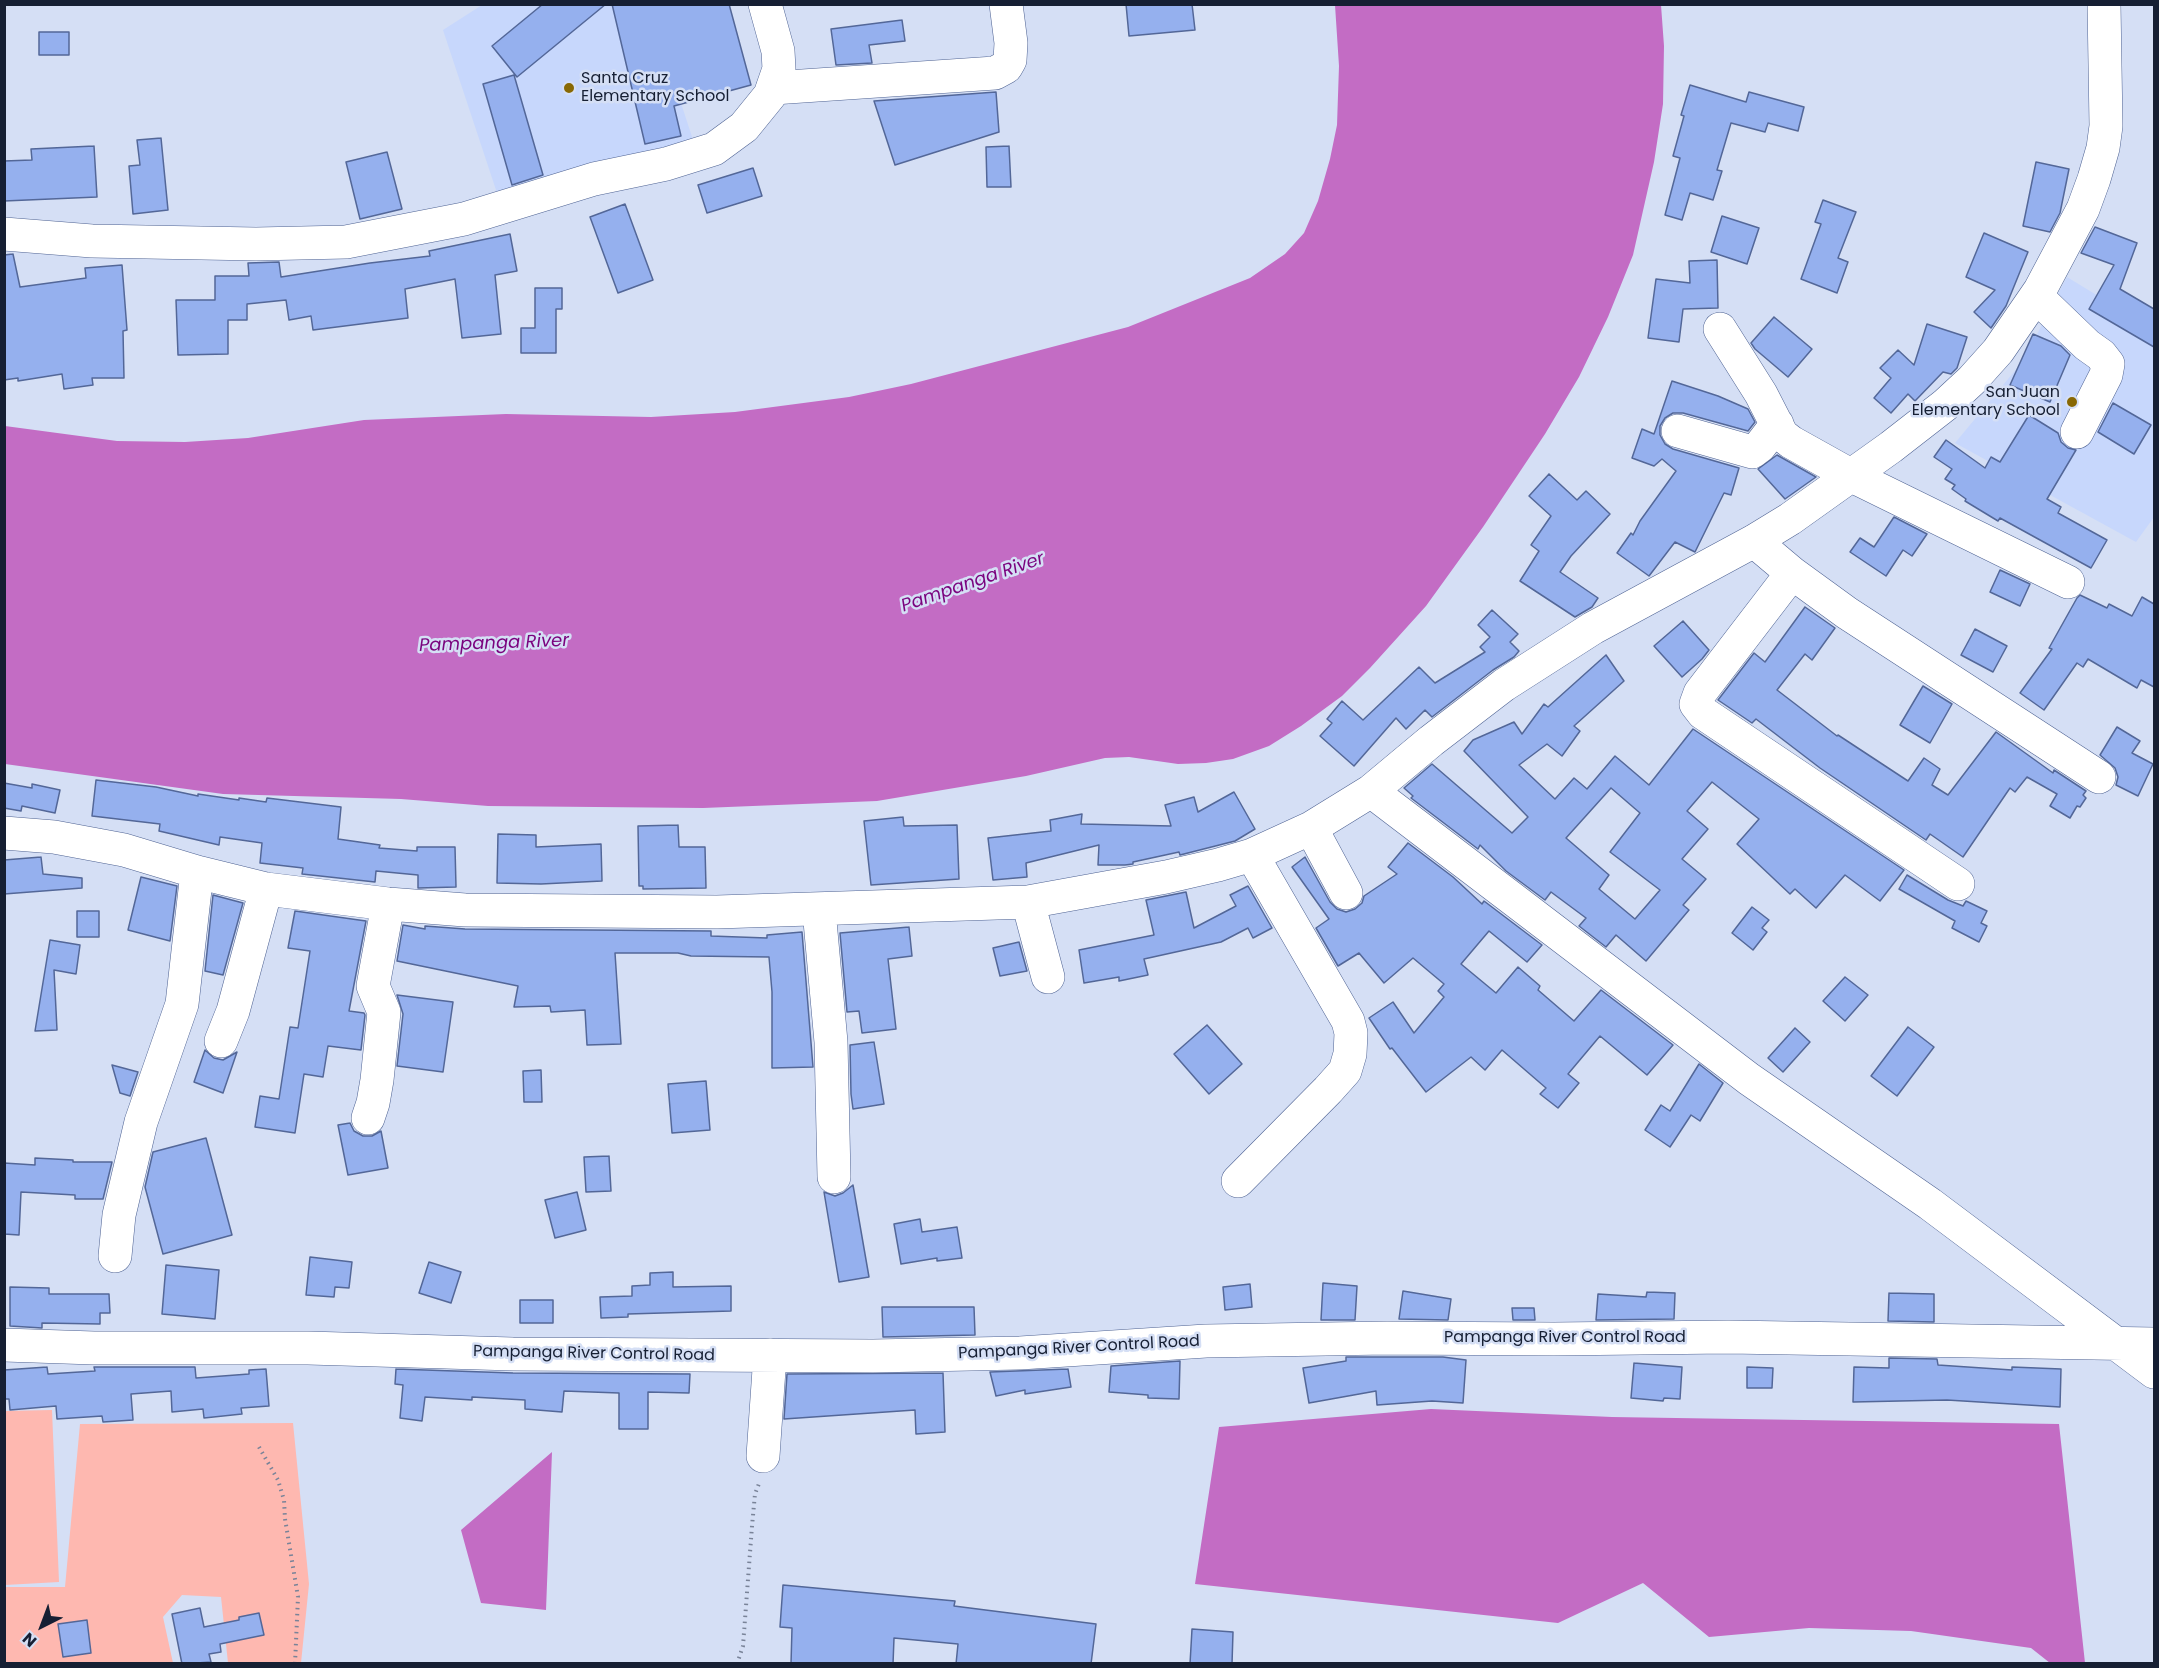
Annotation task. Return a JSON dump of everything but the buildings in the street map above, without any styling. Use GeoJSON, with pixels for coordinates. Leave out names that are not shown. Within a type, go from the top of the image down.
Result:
{"type":"FeatureCollection","features":[{"type":"Feature","properties":{"kind":"street"},"geometry":{"type":"LineString","coordinates":[[4,234],[92,241],[256,244],[346,242],[464,219],[594,179],[666,164],[714,149],[744,127],[773,88],[779,69],[778,51],[765,4]]}},
{"type":"Feature","properties":{"kind":"street"},"geometry":{"type":"LineString","coordinates":[[773,88],[995,73],[1006,67],[1010,60],[1011,43],[1006,4]]}},
{"type":"Feature","properties":{"kind":"street"},"geometry":{"type":"LineString","coordinates":[[4,833],[54,837],[124,850],[197,872],[266,889],[387,904],[465,910],[576,912],[819,910],[1028,902],[1166,877],[1218,866],[1252,855],[1311,828],[1371,792],[1431,741],[1504,685],[1593,628],[1754,541],[1790,519],[1852,476],[1945,405],[1972,380],[1998,351],[2036,296],[2083,209],[2094,179],[2103,148],[2106,126],[2104,4]]}},
{"type":"Feature","properties":{"kind":"street"},"geometry":{"type":"LineString","coordinates":[[2036,296],[2108,364],[2106,375],[2077,432]]}},
{"type":"Feature","properties":{"kind":"street"},"geometry":{"type":"LineString","coordinates":[[1720,329],[1782,435],[1791,442],[1852,476],[2068,582]]}},
{"type":"Feature","properties":{"kind":"street"},"geometry":{"type":"LineString","coordinates":[[1678,431],[1752,452],[1760,446],[1777,424]]}},
{"type":"Feature","properties":{"kind":"street"},"geometry":{"type":"LineString","coordinates":[[1754,541],[1791,573],[1847,613],[2099,777]]}},
{"type":"Feature","properties":{"kind":"street"},"geometry":{"type":"LineString","coordinates":[[1791,573],[1700,693],[1696,704],[1703,713],[1958,884]]}},
{"type":"Feature","properties":{"kind":"street"},"geometry":{"type":"LineString","coordinates":[[1371,792],[1749,1079],[1930,1204],[2154,1372]]}},
{"type":"Feature","properties":{"kind":"street"},"geometry":{"type":"LineString","coordinates":[[1311,828],[1346,893]]}},
{"type":"Feature","properties":{"kind":"street"},"geometry":{"type":"LineString","coordinates":[[1238,1181],[1345,1071],[1350,1054],[1351,1033],[1348,1021],[1252,855]]}},
{"type":"Feature","properties":{"kind":"street"},"geometry":{"type":"LineString","coordinates":[[115,1256],[119,1215],[141,1122],[182,1004],[197,872]]}},
{"type":"Feature","properties":{"kind":"street"},"geometry":{"type":"LineString","coordinates":[[221,1041],[233,1011],[266,889]]}},
{"type":"Feature","properties":{"kind":"street"},"geometry":{"type":"LineString","coordinates":[[1028,902],[1048,976]]}},
{"type":"Feature","properties":{"kind":"street"},"geometry":{"type":"LineString","coordinates":[[368,1118],[377,1080],[384,1012],[373,986],[387,904]]}},
{"type":"Feature","properties":{"kind":"street"},"geometry":{"type":"LineString","coordinates":[[819,910],[831,1042],[834,1177]]}},
{"type":"Feature","properties":{"kind":"street","name":"Pampanga River Control Road"},"geometry":{"type":"LineString","coordinates":[[4,1345],[94,1348],[308,1347],[513,1354],[873,1356],[1020,1353],[1206,1341],[1387,1338],[1728,1337],[2154,1344]]}},
{"type":"Feature","properties":{"kind":"street"},"geometry":{"type":"LineString","coordinates":[[763,1456],[770,1356]]}},
{"type":"Feature","properties":{"kind":"path"},"geometry":{"type":"LineString","coordinates":[[259,1447],[278,1480],[284,1500],[298,1597],[295,1664]]}},
{"type":"Feature","properties":{"kind":"path"},"geometry":{"type":"LineString","coordinates":[[737,1664],[743,1646],[755,1494],[763,1468],[763,1456]]}},
{"type":"Feature","properties":{"kind":"shaded area","name":"Santa Cruz Elementary School"},"geometry":{"type":"Polygon","coordinates":[[[482,5],[649,5],[695,146],[499,199],[443,30],[482,5]]]}},
{"type":"Feature","properties":{"kind":"shaded area","name":"San Juan Elementary School"},"geometry":{"type":"Polygon","coordinates":[[[2067,277],[2154,330],[2154,517],[2136,542],[1955,443],[2023,361],[2067,277]]]}},
{"type":"Feature","properties":{"kind":"shaded area"},"geometry":{"type":"Polygon","coordinates":[[[52,1410],[59,1582],[5,1585],[5,1411],[52,1410]]]}},
{"type":"Feature","properties":{"kind":"shaded area"},"geometry":{"type":"Polygon","coordinates":[[[293,1423],[309,1584],[301,1663],[228,1663],[221,1597],[182,1595],[163,1617],[173,1663],[5,1663],[4,1587],[65,1587],[80,1424],[293,1423]]]}},
{"type":"Feature","properties":{"kind":"water","name":"Pampanga River"},"geometry":{"type":"Polygon","coordinates":[[[1335,5],[1661,5],[1664,46],[1663,104],[1654,162],[1633,255],[1608,317],[1579,377],[1545,434],[1483,527],[1426,606],[1342,696],[1269,746],[1233,759],[1206,763],[1178,764],[1129,757],[1105,758],[1026,776],[877,801],[703,808],[488,806],[401,799],[223,794],[5,764],[5,426],[117,441],[185,442],[248,438],[364,420],[506,414],[651,417],[735,412],[849,397],[911,384],[1128,327],[1250,278],[1285,254],[1304,233],[1318,201],[1337,125],[1339,66],[1335,5]]]}},
{"type":"Feature","properties":{"kind":"water"},"geometry":{"type":"Polygon","coordinates":[[[1431,1409],[1612,1417],[2059,1424],[2085,1663],[2050,1663],[2031,1648],[1911,1631],[1809,1628],[1709,1637],[1643,1583],[1558,1623],[1195,1584],[1219,1427],[1431,1409]]]}},
{"type":"Feature","properties":{"kind":"water"},"geometry":{"type":"Polygon","coordinates":[[[552,1452],[546,1610],[481,1603],[461,1530],[552,1452]]]}},
{"type":"Feature","properties":{"kind":"place","name":"Santa Cruz Elementary School"},"geometry":{"type":"Point","coordinates":[569,88]}},
{"type":"Feature","properties":{"kind":"place","name":"San Juan Elementary School"},"geometry":{"type":"Point","coordinates":[2072,402]}}]}
